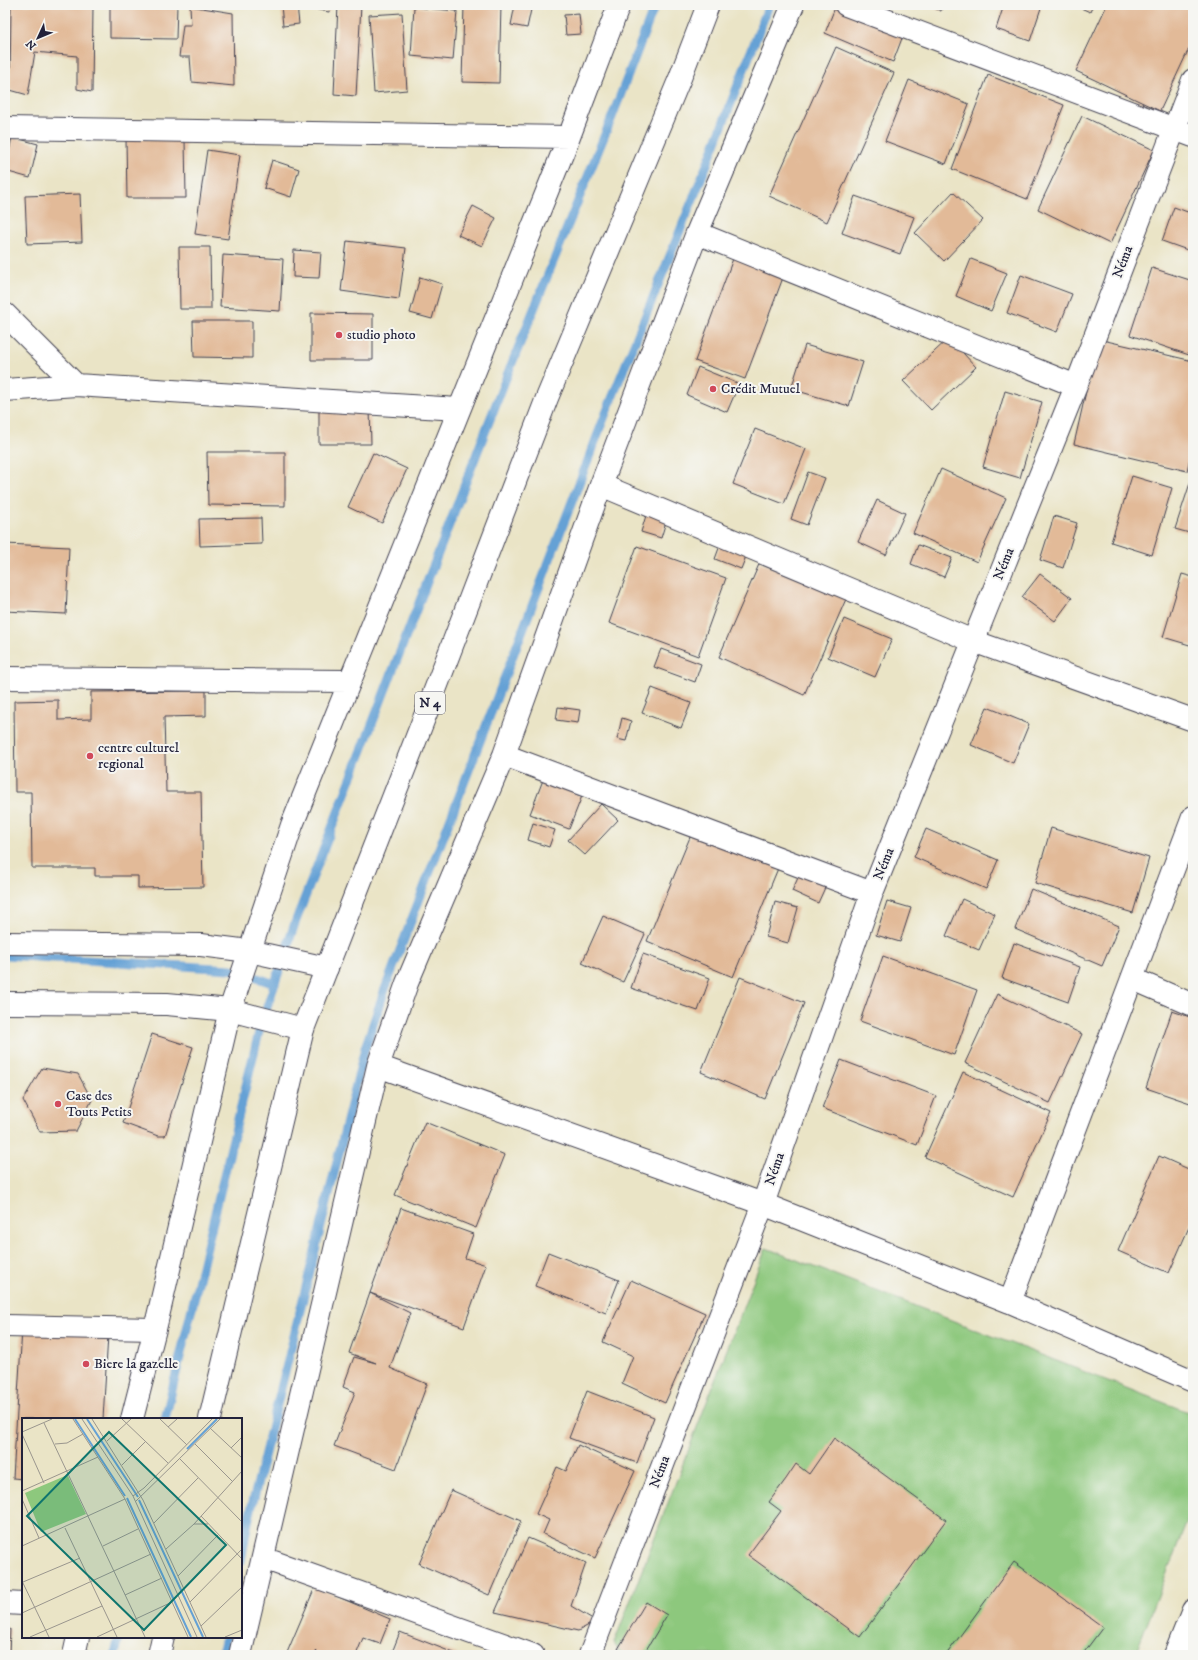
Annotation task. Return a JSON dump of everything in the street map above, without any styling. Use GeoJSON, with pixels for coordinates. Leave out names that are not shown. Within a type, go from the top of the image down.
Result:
{"type":"FeatureCollection","features":[{"type":"Feature","properties":{"kind":"main road"},"geometry":{"type":"LineString","coordinates":[[132,1418],[239,1012],[249,951],[292,825],[458,409],[569,137],[619,5]]}},
{"type":"Feature","properties":{"kind":"main road","name":"N 4"},"geometry":{"type":"LineString","coordinates":[[210,1418],[303,1029],[438,685],[547,398],[677,85],[708,5]]}},
{"type":"Feature","properties":{"kind":"main road"},"geometry":{"type":"LineString","coordinates":[[240,1655],[378,1066],[407,983],[504,755],[602,485],[697,233],[793,5]]}},
{"type":"Feature","properties":{"kind":"main road"},"geometry":{"type":"LineString","coordinates":[[846,5],[1184,132]]}},
{"type":"Feature","properties":{"kind":"main road","name":"Néma"},"geometry":{"type":"LineString","coordinates":[[590,1655],[763,1204],[872,893],[1076,386],[1184,132],[1193,80]]}},
{"type":"Feature","properties":{"kind":"main road"},"geometry":{"type":"LineString","coordinates":[[5,128],[569,137]]}},
{"type":"Feature","properties":{"kind":"main road"},"geometry":{"type":"LineString","coordinates":[[697,233],[1076,386]]}},
{"type":"Feature","properties":{"kind":"main road"},"geometry":{"type":"LineString","coordinates":[[5,314],[76,385]]}},
{"type":"Feature","properties":{"kind":"main road"},"geometry":{"type":"LineString","coordinates":[[5,390],[76,385],[458,409]]}},
{"type":"Feature","properties":{"kind":"main road"},"geometry":{"type":"LineString","coordinates":[[602,485],[973,640],[1193,720]]}},
{"type":"Feature","properties":{"kind":"main road"},"geometry":{"type":"LineString","coordinates":[[5,678],[349,681]]}},
{"type":"Feature","properties":{"kind":"main road"},"geometry":{"type":"LineString","coordinates":[[504,755],[872,893]]}},
{"type":"Feature","properties":{"kind":"main road"},"geometry":{"type":"LineString","coordinates":[[1010,1302],[1193,817]]}},
{"type":"Feature","properties":{"kind":"main road"},"geometry":{"type":"LineString","coordinates":[[5,943],[201,945],[249,951],[327,968]]}},
{"type":"Feature","properties":{"kind":"main road"},"geometry":{"type":"LineString","coordinates":[[1133,979],[1193,1005]]}},
{"type":"Feature","properties":{"kind":"main road"},"geometry":{"type":"LineString","coordinates":[[5,1003],[168,1004],[239,1012],[303,1029]]}},
{"type":"Feature","properties":{"kind":"main road"},"geometry":{"type":"LineString","coordinates":[[378,1066],[763,1204],[1010,1302],[1193,1381]]}},
{"type":"Feature","properties":{"kind":"main road"},"geometry":{"type":"LineString","coordinates":[[5,1326],[155,1329]]}},
{"type":"Feature","properties":{"kind":"main road"},"geometry":{"type":"LineString","coordinates":[[263,1558],[533,1655]]}},
{"type":"Feature","properties":{"kind":"main road"},"geometry":{"type":"LineString","coordinates":[[5,1603],[22,1604]]}},
{"type":"Feature","properties":{"kind":"main road"},"geometry":{"type":"LineString","coordinates":[[1175,1655],[1193,1610]]}},
{"type":"Feature","properties":{"kind":"main road"},"geometry":{"type":"LineString","coordinates":[[74,1655],[78,1638]]}},
{"type":"Feature","properties":{"kind":"main road"},"geometry":{"type":"LineString","coordinates":[[159,1655],[163,1638]]}},
{"type":"Feature","properties":{"kind":"green space"},"geometry":{"type":"Polygon","coordinates":[[[766,1248],[1193,1414],[1193,1506],[1135,1655],[621,1655],[614,1643],[766,1248]]]}},
{"type":"Feature","properties":{"kind":"building"},"geometry":{"type":"Polygon","coordinates":[[[11,5],[93,5],[92,92],[77,89],[77,56],[35,52],[28,95],[10,90],[11,5]]]}},
{"type":"Feature","properties":{"kind":"building"},"geometry":{"type":"Polygon","coordinates":[[[110,5],[177,5],[176,39],[110,38],[110,5]]]}},
{"type":"Feature","properties":{"kind":"building"},"geometry":{"type":"Polygon","coordinates":[[[281,5],[297,5],[299,24],[283,26],[281,5]]]}},
{"type":"Feature","properties":{"kind":"building"},"geometry":{"type":"Polygon","coordinates":[[[310,5],[331,5],[329,12],[309,8],[310,5]]]}},
{"type":"Feature","properties":{"kind":"building"},"geometry":{"type":"Polygon","coordinates":[[[338,5],[361,5],[356,96],[334,94],[338,5]]]}},
{"type":"Feature","properties":{"kind":"building"},"geometry":{"type":"Polygon","coordinates":[[[413,5],[431,5],[431,6],[413,7],[413,5]]]}},
{"type":"Feature","properties":{"kind":"building"},"geometry":{"type":"Polygon","coordinates":[[[464,5],[501,5],[499,83],[462,82],[464,5]]]}},
{"type":"Feature","properties":{"kind":"building"},"geometry":{"type":"Polygon","coordinates":[[[515,5],[532,5],[527,28],[511,25],[515,5]]]}},
{"type":"Feature","properties":{"kind":"building"},"geometry":{"type":"Polygon","coordinates":[[[836,5],[904,33],[893,62],[825,33],[836,5]]]}},
{"type":"Feature","properties":{"kind":"building"},"geometry":{"type":"Polygon","coordinates":[[[927,5],[943,5],[941,11],[927,5]]]}},
{"type":"Feature","properties":{"kind":"building"},"geometry":{"type":"Polygon","coordinates":[[[1004,5],[1042,5],[1030,41],[996,29],[1004,5]]]}},
{"type":"Feature","properties":{"kind":"building"},"geometry":{"type":"Polygon","coordinates":[[[1074,5],[1093,5],[1090,12],[1074,5]]]}},
{"type":"Feature","properties":{"kind":"building"},"geometry":{"type":"Polygon","coordinates":[[[1107,5],[1193,5],[1193,40],[1160,111],[1076,71],[1107,5]]]}},
{"type":"Feature","properties":{"kind":"building"},"geometry":{"type":"Polygon","coordinates":[[[190,6],[233,13],[234,86],[192,82],[190,57],[179,57],[183,25],[191,25],[190,6]]]}},
{"type":"Feature","properties":{"kind":"building"},"geometry":{"type":"Polygon","coordinates":[[[414,7],[457,11],[453,60],[411,56],[414,7]]]}},
{"type":"Feature","properties":{"kind":"building"},"geometry":{"type":"Polygon","coordinates":[[[402,13],[407,90],[374,93],[369,15],[402,13]]]}},
{"type":"Feature","properties":{"kind":"building"},"geometry":{"type":"Polygon","coordinates":[[[579,14],[581,34],[566,35],[564,15],[579,14]]]}},
{"type":"Feature","properties":{"kind":"building"},"geometry":{"type":"Polygon","coordinates":[[[836,47],[894,73],[827,222],[769,196],[836,47]]]}},
{"type":"Feature","properties":{"kind":"building"},"geometry":{"type":"Polygon","coordinates":[[[988,75],[1064,105],[1027,199],[952,169],[988,75]]]}},
{"type":"Feature","properties":{"kind":"building"},"geometry":{"type":"Polygon","coordinates":[[[909,80],[969,104],[946,164],[885,141],[909,80]]]}},
{"type":"Feature","properties":{"kind":"building"},"geometry":{"type":"Polygon","coordinates":[[[1082,116],[1154,150],[1110,244],[1038,209],[1082,116]]]}},
{"type":"Feature","properties":{"kind":"building"},"geometry":{"type":"Polygon","coordinates":[[[12,137],[38,144],[30,178],[5,171],[12,137]]]}},
{"type":"Feature","properties":{"kind":"building"},"geometry":{"type":"Polygon","coordinates":[[[126,139],[185,139],[186,198],[127,198],[126,139]]]}},
{"type":"Feature","properties":{"kind":"building"},"geometry":{"type":"Polygon","coordinates":[[[207,150],[240,155],[228,239],[195,234],[207,150]]]}},
{"type":"Feature","properties":{"kind":"building"},"geometry":{"type":"Polygon","coordinates":[[[272,160],[299,169],[291,197],[264,188],[272,160]]]}},
{"type":"Feature","properties":{"kind":"building"},"geometry":{"type":"Polygon","coordinates":[[[953,192],[983,220],[944,261],[915,233],[953,192]]]}},
{"type":"Feature","properties":{"kind":"building"},"geometry":{"type":"Polygon","coordinates":[[[80,194],[82,242],[27,244],[25,196],[80,194]]]}},
{"type":"Feature","properties":{"kind":"building"},"geometry":{"type":"Polygon","coordinates":[[[855,196],[914,217],[900,254],[842,233],[855,196]]]}},
{"type":"Feature","properties":{"kind":"building"},"geometry":{"type":"Polygon","coordinates":[[[473,206],[496,218],[482,246],[458,235],[473,206]]]}},
{"type":"Feature","properties":{"kind":"building"},"geometry":{"type":"Polygon","coordinates":[[[1174,207],[1193,214],[1193,252],[1162,241],[1174,207]]]}},
{"type":"Feature","properties":{"kind":"building"},"geometry":{"type":"Polygon","coordinates":[[[347,241],[406,248],[399,299],[341,291],[347,241]]]}},
{"type":"Feature","properties":{"kind":"building"},"geometry":{"type":"Polygon","coordinates":[[[179,247],[210,247],[211,309],[180,309],[179,247]]]}},
{"type":"Feature","properties":{"kind":"building"},"geometry":{"type":"Polygon","coordinates":[[[294,250],[321,252],[319,278],[293,277],[294,250]]]}},
{"type":"Feature","properties":{"kind":"building"},"geometry":{"type":"Polygon","coordinates":[[[223,255],[283,259],[280,311],[220,307],[223,255]]]}},
{"type":"Feature","properties":{"kind":"building"},"geometry":{"type":"Polygon","coordinates":[[[734,256],[784,275],[745,379],[695,361],[734,256]]]}},
{"type":"Feature","properties":{"kind":"building"},"geometry":{"type":"Polygon","coordinates":[[[971,259],[1007,273],[991,311],[956,296],[971,259]]]}},
{"type":"Feature","properties":{"kind":"building"},"geometry":{"type":"Polygon","coordinates":[[[1152,268],[1193,281],[1192,356],[1130,335],[1152,268]]]}},
{"type":"Feature","properties":{"kind":"building"},"geometry":{"type":"Polygon","coordinates":[[[1021,275],[1072,294],[1057,332],[1007,313],[1021,275]]]}},
{"type":"Feature","properties":{"kind":"building"},"geometry":{"type":"Polygon","coordinates":[[[420,277],[442,284],[432,319],[410,313],[420,277]]]}},
{"type":"Feature","properties":{"kind":"building"},"geometry":{"type":"Polygon","coordinates":[[[311,313],[373,314],[373,360],[311,360],[311,313]]]}},
{"type":"Feature","properties":{"kind":"building"},"geometry":{"type":"Polygon","coordinates":[[[193,321],[252,321],[252,358],[194,357],[193,321]]]}},
{"type":"Feature","properties":{"kind":"building"},"geometry":{"type":"Polygon","coordinates":[[[949,338],[976,367],[931,410],[903,381],[949,338]]]}},
{"type":"Feature","properties":{"kind":"building"},"geometry":{"type":"Polygon","coordinates":[[[1098,339],[1193,361],[1193,444],[1187,471],[1074,444],[1098,339]]]}},
{"type":"Feature","properties":{"kind":"building"},"geometry":{"type":"Polygon","coordinates":[[[805,345],[863,362],[849,406],[791,389],[805,345]]]}},
{"type":"Feature","properties":{"kind":"building","name":"Crédit Mutuel"},"geometry":{"type":"Polygon","coordinates":[[[698,367],[739,384],[727,412],[687,395],[698,367]]]}},
{"type":"Feature","properties":{"kind":"building"},"geometry":{"type":"Polygon","coordinates":[[[1005,391],[1042,402],[1020,478],[983,467],[1005,391]]]}},
{"type":"Feature","properties":{"kind":"building"},"geometry":{"type":"Polygon","coordinates":[[[319,409],[370,409],[371,444],[319,444],[319,409]]]}},
{"type":"Feature","properties":{"kind":"building"},"geometry":{"type":"Polygon","coordinates":[[[755,429],[806,449],[784,504],[733,484],[755,429]]]}},
{"type":"Feature","properties":{"kind":"building"},"geometry":{"type":"Polygon","coordinates":[[[207,452],[285,452],[285,506],[208,505],[207,452]]]}},
{"type":"Feature","properties":{"kind":"building"},"geometry":{"type":"Polygon","coordinates":[[[373,453],[407,469],[382,523],[348,507],[373,453]]]}},
{"type":"Feature","properties":{"kind":"building"},"geometry":{"type":"Polygon","coordinates":[[[941,469],[1006,498],[977,562],[913,533],[941,469]]]}},
{"type":"Feature","properties":{"kind":"building"},"geometry":{"type":"Polygon","coordinates":[[[808,472],[825,478],[807,525],[791,519],[808,472]]]}},
{"type":"Feature","properties":{"kind":"building"},"geometry":{"type":"Polygon","coordinates":[[[1193,474],[1193,534],[1175,529],[1193,474]]]}},
{"type":"Feature","properties":{"kind":"building"},"geometry":{"type":"Polygon","coordinates":[[[1132,476],[1172,488],[1152,555],[1111,542],[1132,476]]]}},
{"type":"Feature","properties":{"kind":"building"},"geometry":{"type":"Polygon","coordinates":[[[877,500],[905,513],[886,555],[858,542],[877,500]]]}},
{"type":"Feature","properties":{"kind":"building"},"geometry":{"type":"Polygon","coordinates":[[[648,509],[668,515],[661,538],[641,532],[648,509]]]}},
{"type":"Feature","properties":{"kind":"building"},"geometry":{"type":"Polygon","coordinates":[[[1054,516],[1077,523],[1063,568],[1040,560],[1054,516]]]}},
{"type":"Feature","properties":{"kind":"building"},"geometry":{"type":"Polygon","coordinates":[[[261,518],[262,544],[200,546],[199,519],[261,518]]]}},
{"type":"Feature","properties":{"kind":"building"},"geometry":{"type":"Polygon","coordinates":[[[722,540],[748,551],[741,569],[715,559],[722,540]]]}},
{"type":"Feature","properties":{"kind":"building"},"geometry":{"type":"Polygon","coordinates":[[[5,544],[69,547],[66,614],[5,611],[5,544]]]}},
{"type":"Feature","properties":{"kind":"building"},"geometry":{"type":"Polygon","coordinates":[[[918,545],[952,558],[944,577],[911,564],[918,545]]]}},
{"type":"Feature","properties":{"kind":"building"},"geometry":{"type":"Polygon","coordinates":[[[637,546],[726,578],[698,656],[609,623],[637,546]]]}},
{"type":"Feature","properties":{"kind":"building"},"geometry":{"type":"Polygon","coordinates":[[[760,562],[846,599],[804,695],[719,657],[760,562]]]}},
{"type":"Feature","properties":{"kind":"building"},"geometry":{"type":"Polygon","coordinates":[[[1040,574],[1072,598],[1055,621],[1022,597],[1040,574]]]}},
{"type":"Feature","properties":{"kind":"building"},"geometry":{"type":"Polygon","coordinates":[[[1182,574],[1193,577],[1193,646],[1163,637],[1182,574]]]}},
{"type":"Feature","properties":{"kind":"building"},"geometry":{"type":"Polygon","coordinates":[[[844,619],[892,639],[875,677],[828,657],[844,619]]]}},
{"type":"Feature","properties":{"kind":"building"},"geometry":{"type":"Polygon","coordinates":[[[661,649],[701,664],[695,682],[654,667],[661,649]]]}},
{"type":"Feature","properties":{"kind":"building"},"geometry":{"type":"Polygon","coordinates":[[[652,688],[691,703],[681,728],[642,713],[652,688]]]}},
{"type":"Feature","properties":{"kind":"building","name":"centre culturel regional"},"geometry":{"type":"Polygon","coordinates":[[[206,691],[206,716],[164,717],[166,792],[201,792],[203,887],[138,888],[138,876],[95,876],[95,868],[32,868],[31,792],[15,792],[14,701],[58,700],[58,720],[91,719],[91,692],[206,691]]]}},
{"type":"Feature","properties":{"kind":"building"},"geometry":{"type":"Polygon","coordinates":[[[558,707],[580,710],[578,723],[556,720],[558,707]]]}},
{"type":"Feature","properties":{"kind":"building"},"geometry":{"type":"Polygon","coordinates":[[[987,707],[1029,724],[1013,763],[971,745],[987,707]]]}},
{"type":"Feature","properties":{"kind":"building"},"geometry":{"type":"Polygon","coordinates":[[[622,718],[631,721],[626,741],[617,739],[622,718]]]}},
{"type":"Feature","properties":{"kind":"building"},"geometry":{"type":"Polygon","coordinates":[[[543,780],[582,796],[569,829],[530,814],[543,780]]]}},
{"type":"Feature","properties":{"kind":"building"},"geometry":{"type":"Polygon","coordinates":[[[601,804],[618,820],[585,855],[568,840],[601,804]]]}},
{"type":"Feature","properties":{"kind":"building"},"geometry":{"type":"Polygon","coordinates":[[[533,823],[555,830],[549,847],[528,840],[533,823]]]}},
{"type":"Feature","properties":{"kind":"building"},"geometry":{"type":"Polygon","coordinates":[[[1051,828],[1149,858],[1133,913],[1035,883],[1051,828]]]}},
{"type":"Feature","properties":{"kind":"building"},"geometry":{"type":"Polygon","coordinates":[[[926,829],[998,860],[986,889],[914,857],[926,829]]]}},
{"type":"Feature","properties":{"kind":"building"},"geometry":{"type":"Polygon","coordinates":[[[693,830],[779,866],[733,977],[647,941],[693,830]]]}},
{"type":"Feature","properties":{"kind":"building"},"geometry":{"type":"Polygon","coordinates":[[[802,869],[828,881],[818,903],[792,891],[802,869]]]}},
{"type":"Feature","properties":{"kind":"building"},"geometry":{"type":"Polygon","coordinates":[[[1031,889],[1119,926],[1102,966],[1015,929],[1031,889]]]}},
{"type":"Feature","properties":{"kind":"building"},"geometry":{"type":"Polygon","coordinates":[[[962,899],[995,914],[979,950],[946,936],[962,899]]]}},
{"type":"Feature","properties":{"kind":"building"},"geometry":{"type":"Polygon","coordinates":[[[887,901],[911,908],[900,942],[876,935],[887,901]]]}},
{"type":"Feature","properties":{"kind":"building"},"geometry":{"type":"Polygon","coordinates":[[[775,902],[798,908],[788,943],[766,937],[775,902]]]}},
{"type":"Feature","properties":{"kind":"building"},"geometry":{"type":"Polygon","coordinates":[[[603,916],[645,934],[623,982],[582,963],[603,916]]]}},
{"type":"Feature","properties":{"kind":"building"},"geometry":{"type":"Polygon","coordinates":[[[1014,943],[1080,967],[1068,1002],[1002,978],[1014,943]]]}},
{"type":"Feature","properties":{"kind":"building"},"geometry":{"type":"Polygon","coordinates":[[[643,954],[710,978],[698,1011],[631,988],[643,954]]]}},
{"type":"Feature","properties":{"kind":"building"},"geometry":{"type":"Polygon","coordinates":[[[883,956],[977,990],[954,1055],[860,1021],[883,956]]]}},
{"type":"Feature","properties":{"kind":"building"},"geometry":{"type":"Polygon","coordinates":[[[740,977],[804,1003],[765,1099],[701,1072],[740,977]]]}},
{"type":"Feature","properties":{"kind":"building"},"geometry":{"type":"Polygon","coordinates":[[[997,994],[1082,1034],[1050,1103],[965,1063],[997,994]]]}},
{"type":"Feature","properties":{"kind":"building"},"geometry":{"type":"Polygon","coordinates":[[[1172,1011],[1193,1018],[1193,1104],[1146,1088],[1172,1011]]]}},
{"type":"Feature","properties":{"kind":"building"},"geometry":{"type":"Polygon","coordinates":[[[152,1034],[193,1047],[165,1136],[158,1136],[123,1123],[152,1034]]]}},
{"type":"Feature","properties":{"kind":"building"},"geometry":{"type":"Polygon","coordinates":[[[841,1060],[936,1096],[917,1145],[822,1108],[841,1060]]]}},
{"type":"Feature","properties":{"kind":"building"},"geometry":{"type":"Polygon","coordinates":[[[42,1068],[78,1074],[92,1100],[76,1131],[40,1132],[23,1100],[42,1068]]]}},
{"type":"Feature","properties":{"kind":"building"},"geometry":{"type":"Polygon","coordinates":[[[963,1072],[1051,1113],[1013,1197],[925,1157],[963,1072]]]}},
{"type":"Feature","properties":{"kind":"building"},"geometry":{"type":"Polygon","coordinates":[[[425,1122],[505,1155],[476,1228],[395,1195],[425,1122]]]}},
{"type":"Feature","properties":{"kind":"building"},"geometry":{"type":"Polygon","coordinates":[[[1159,1156],[1193,1171],[1193,1218],[1169,1273],[1118,1251],[1159,1156]]]}},
{"type":"Feature","properties":{"kind":"building"},"geometry":{"type":"Polygon","coordinates":[[[401,1208],[473,1234],[465,1258],[486,1265],[464,1327],[370,1293],[401,1208]]]}},
{"type":"Feature","properties":{"kind":"building"},"geometry":{"type":"Polygon","coordinates":[[[548,1252],[619,1280],[606,1313],[535,1286],[548,1252]]]}},
{"type":"Feature","properties":{"kind":"building"},"geometry":{"type":"Polygon","coordinates":[[[631,1280],[705,1313],[665,1403],[622,1383],[633,1356],[603,1342],[631,1280]]]}},
{"type":"Feature","properties":{"kind":"building"},"geometry":{"type":"Polygon","coordinates":[[[370,1293],[410,1313],[390,1368],[427,1384],[396,1469],[334,1446],[355,1392],[343,1387],[354,1357],[376,1363],[349,1353],[370,1293]]]}},
{"type":"Feature","properties":{"kind":"building"},"geometry":{"type":"Polygon","coordinates":[[[22,1329],[108,1335],[103,1418],[22,1418],[22,1479],[13,1478],[22,1329]]]}},
{"type":"Feature","properties":{"kind":"building"},"geometry":{"type":"Polygon","coordinates":[[[587,1391],[654,1417],[637,1463],[569,1438],[587,1391]]]}},
{"type":"Feature","properties":{"kind":"building"},"geometry":{"type":"Polygon","coordinates":[[[834,1438],[946,1520],[860,1637],[748,1555],[781,1511],[769,1502],[796,1464],[809,1474],[834,1438]]]}},
{"type":"Feature","properties":{"kind":"building"},"geometry":{"type":"Polygon","coordinates":[[[578,1445],[635,1471],[595,1558],[543,1534],[549,1520],[536,1514],[557,1467],[566,1471],[578,1445]]]}},
{"type":"Feature","properties":{"kind":"building"},"geometry":{"type":"Polygon","coordinates":[[[451,1490],[521,1521],[489,1595],[419,1564],[451,1490]]]}},
{"type":"Feature","properties":{"kind":"building"},"geometry":{"type":"Polygon","coordinates":[[[528,1538],[586,1563],[571,1606],[596,1621],[578,1631],[495,1612],[528,1538]]]}},
{"type":"Feature","properties":{"kind":"building"},"geometry":{"type":"Polygon","coordinates":[[[1014,1562],[1103,1627],[1082,1655],[946,1655],[1014,1562]]]}},
{"type":"Feature","properties":{"kind":"building"},"geometry":{"type":"Polygon","coordinates":[[[315,1587],[390,1619],[380,1644],[363,1638],[356,1655],[316,1655],[317,1650],[315,1655],[286,1655],[315,1587]]]}},
{"type":"Feature","properties":{"kind":"building"},"geometry":{"type":"Polygon","coordinates":[[[646,1602],[667,1615],[643,1655],[627,1655],[618,1649],[646,1602]]]}},
{"type":"Feature","properties":{"kind":"building"},"geometry":{"type":"Polygon","coordinates":[[[5,1628],[10,1629],[9,1655],[5,1655],[5,1628]]]}},
{"type":"Feature","properties":{"kind":"building"},"geometry":{"type":"Polygon","coordinates":[[[400,1632],[459,1655],[391,1655],[400,1632]]]}},
{"type":"Feature","properties":{"kind":"waterway"},"geometry":{"type":"LineString","coordinates":[[165,1418],[260,1028],[295,923],[508,373],[612,117],[655,5]]}},
{"type":"Feature","properties":{"kind":"waterway"},"geometry":{"type":"LineString","coordinates":[[242,1555],[247,1526],[365,1048],[385,989],[606,413],[710,157],[769,5]]}},
{"type":"Feature","properties":{"kind":"waterway"},"geometry":{"type":"LineString","coordinates":[[5,955],[231,969],[275,984]]}},
{"type":"Feature","properties":{"kind":"waterway"},"geometry":{"type":"LineString","coordinates":[[115,1655],[119,1638]]}},
{"type":"Feature","properties":{"kind":"waterway"},"geometry":{"type":"LineString","coordinates":[[222,1655],[226,1638]]}},
{"type":"Feature","properties":{"kind":"place","name":"studio photo"},"geometry":{"type":"Point","coordinates":[339,335]}},
{"type":"Feature","properties":{"kind":"place","name":"Crédit Mutuel"},"geometry":{"type":"Point","coordinates":[713,389]}},
{"type":"Feature","properties":{"kind":"place","name":"centre culturel regional"},"geometry":{"type":"Point","coordinates":[90,756]}},
{"type":"Feature","properties":{"kind":"place","name":"Case des Touts Petits"},"geometry":{"type":"Point","coordinates":[58,1104]}},
{"type":"Feature","properties":{"kind":"place","name":"Biere la gazelle"},"geometry":{"type":"Point","coordinates":[86,1364]}}]}
